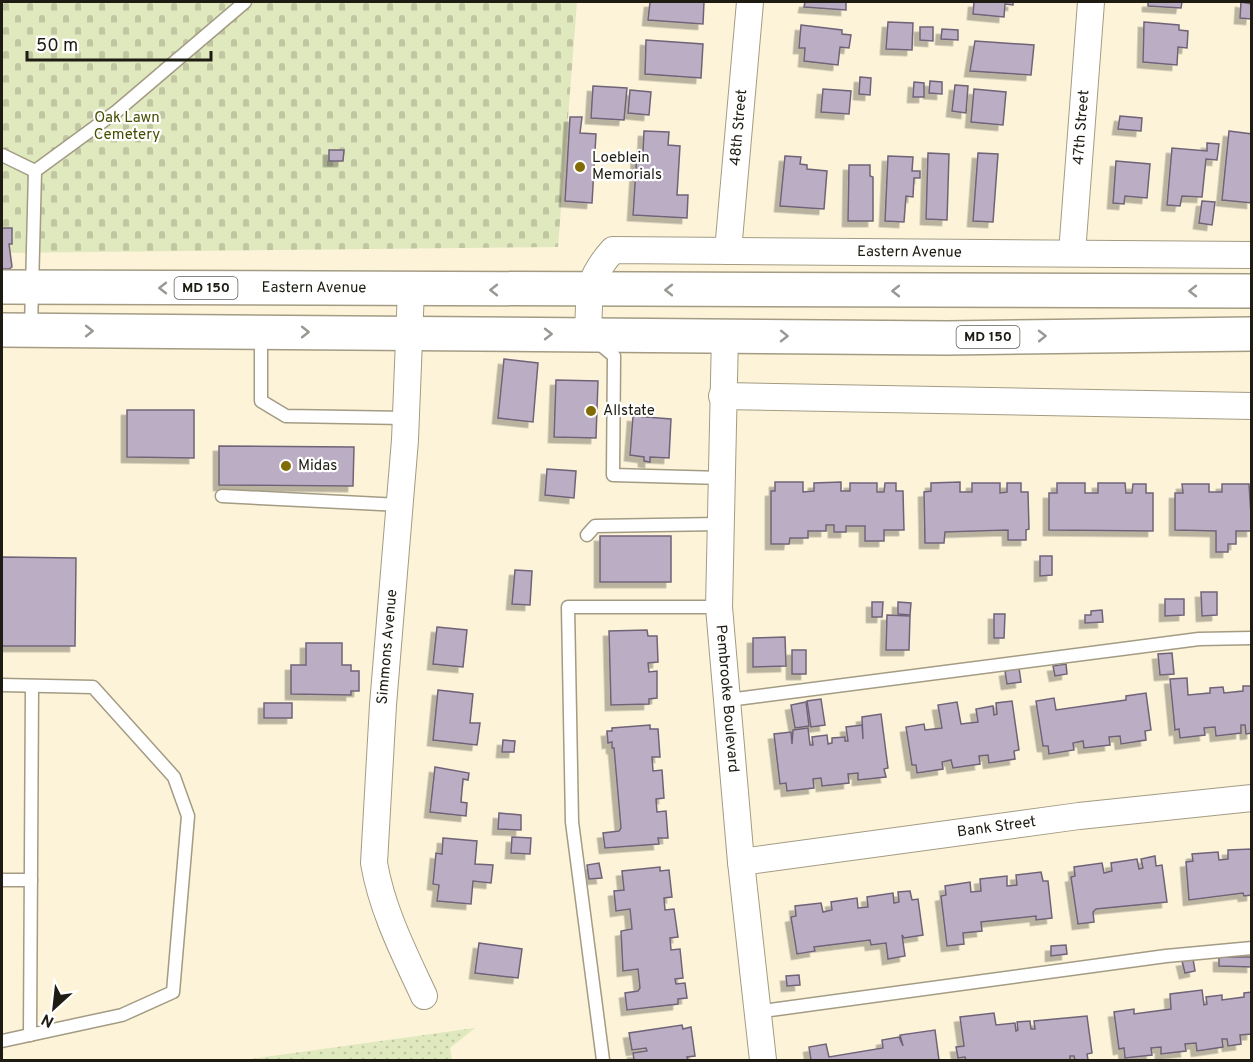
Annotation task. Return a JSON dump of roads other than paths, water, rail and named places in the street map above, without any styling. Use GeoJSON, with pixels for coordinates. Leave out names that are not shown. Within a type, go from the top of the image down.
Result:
{"type":"FeatureCollection","features":[{"type":"Feature","properties":{"kind":"main road","name":"Eastern Avenue"},"geometry":{"type":"LineString","coordinates":[[17,287],[1251,291]]}},
{"type":"Feature","properties":{"kind":"main road"},"geometry":{"type":"LineString","coordinates":[[725,335],[727,291]]}},
{"type":"Feature","properties":{"kind":"main road","name":"MD 150"},"geometry":{"type":"LineString","coordinates":[[16,330],[947,338],[1251,334]]}},
{"type":"Feature","properties":{"kind":"street","name":"48th Street"},"geometry":{"type":"LineString","coordinates":[[728,251],[750,2]]}},
{"type":"Feature","properties":{"kind":"street","name":"47th Street"},"geometry":{"type":"LineString","coordinates":[[1072,254],[1091,2]]}},
{"type":"Feature","properties":{"kind":"street","name":"Eastern Avenue"},"geometry":{"type":"LineString","coordinates":[[588,334],[590,290],[597,268],[614,250],[1251,255]]}},
{"type":"Feature","properties":{"kind":"street","name":"Simmons Avenue"},"geometry":{"type":"LineString","coordinates":[[411,289],[406,417],[374,863],[377,884],[392,928],[423,996]]}},
{"type":"Feature","properties":{"kind":"street","name":"Pembrooke Boulevard"},"geometry":{"type":"LineString","coordinates":[[725,335],[719,524],[719,607],[741,862],[763,1060]]}},
{"type":"Feature","properties":{"kind":"street"},"geometry":{"type":"LineString","coordinates":[[722,396],[1251,406]]}},
{"type":"Feature","properties":{"kind":"street","name":"Bank Street"},"geometry":{"type":"LineString","coordinates":[[741,862],[1068,818],[1251,798]]}},
{"type":"Feature","properties":{"kind":"lane"},"geometry":{"type":"LineString","coordinates":[[16,330],[17,287],[35,171],[117,111],[220,26],[245,2]]}},
{"type":"Feature","properties":{"kind":"lane"},"geometry":{"type":"LineString","coordinates":[[2,155],[35,171]]}},
{"type":"Feature","properties":{"kind":"lane"},"geometry":{"type":"LineString","coordinates":[[261,332],[261,401],[286,416],[406,417]]}},
{"type":"Feature","properties":{"kind":"lane"},"geometry":{"type":"LineString","coordinates":[[588,334],[614,356],[613,475],[722,478]]}},
{"type":"Feature","properties":{"kind":"lane"},"geometry":{"type":"LineString","coordinates":[[222,496],[400,505]]}},
{"type":"Feature","properties":{"kind":"lane"},"geometry":{"type":"LineString","coordinates":[[587,535],[595,526],[719,524]]}},
{"type":"Feature","properties":{"kind":"lane"},"geometry":{"type":"LineString","coordinates":[[603,1060],[572,822],[568,607],[719,607]]}},
{"type":"Feature","properties":{"kind":"lane"},"geometry":{"type":"LineString","coordinates":[[728,700],[1199,639],[1251,638]]}},
{"type":"Feature","properties":{"kind":"lane"},"geometry":{"type":"LineString","coordinates":[[2,685],[93,687],[174,777],[188,816],[173,992],[122,1015],[2,1041]]}},
{"type":"Feature","properties":{"kind":"lane"},"geometry":{"type":"LineString","coordinates":[[30,1035],[32,686]]}},
{"type":"Feature","properties":{"kind":"lane"},"geometry":{"type":"LineString","coordinates":[[2,880],[31,880]]}},
{"type":"Feature","properties":{"kind":"lane"},"geometry":{"type":"LineString","coordinates":[[756,1012],[1155,957],[1251,948]]}},
{"type":"Feature","properties":{"kind":"place","name":"Loeblein Memorials"},"geometry":{"type":"Point","coordinates":[580,167]}},
{"type":"Feature","properties":{"kind":"place","name":"Allstate"},"geometry":{"type":"Point","coordinates":[591,411]}},
{"type":"Feature","properties":{"kind":"place","name":"Midas"},"geometry":{"type":"Point","coordinates":[286,466]}},
{"type":"Feature","properties":{"kind":"park label","name":"Oak Lawn Cemetery"},"geometry":{"type":"Point","coordinates":[127,126]}}]}
